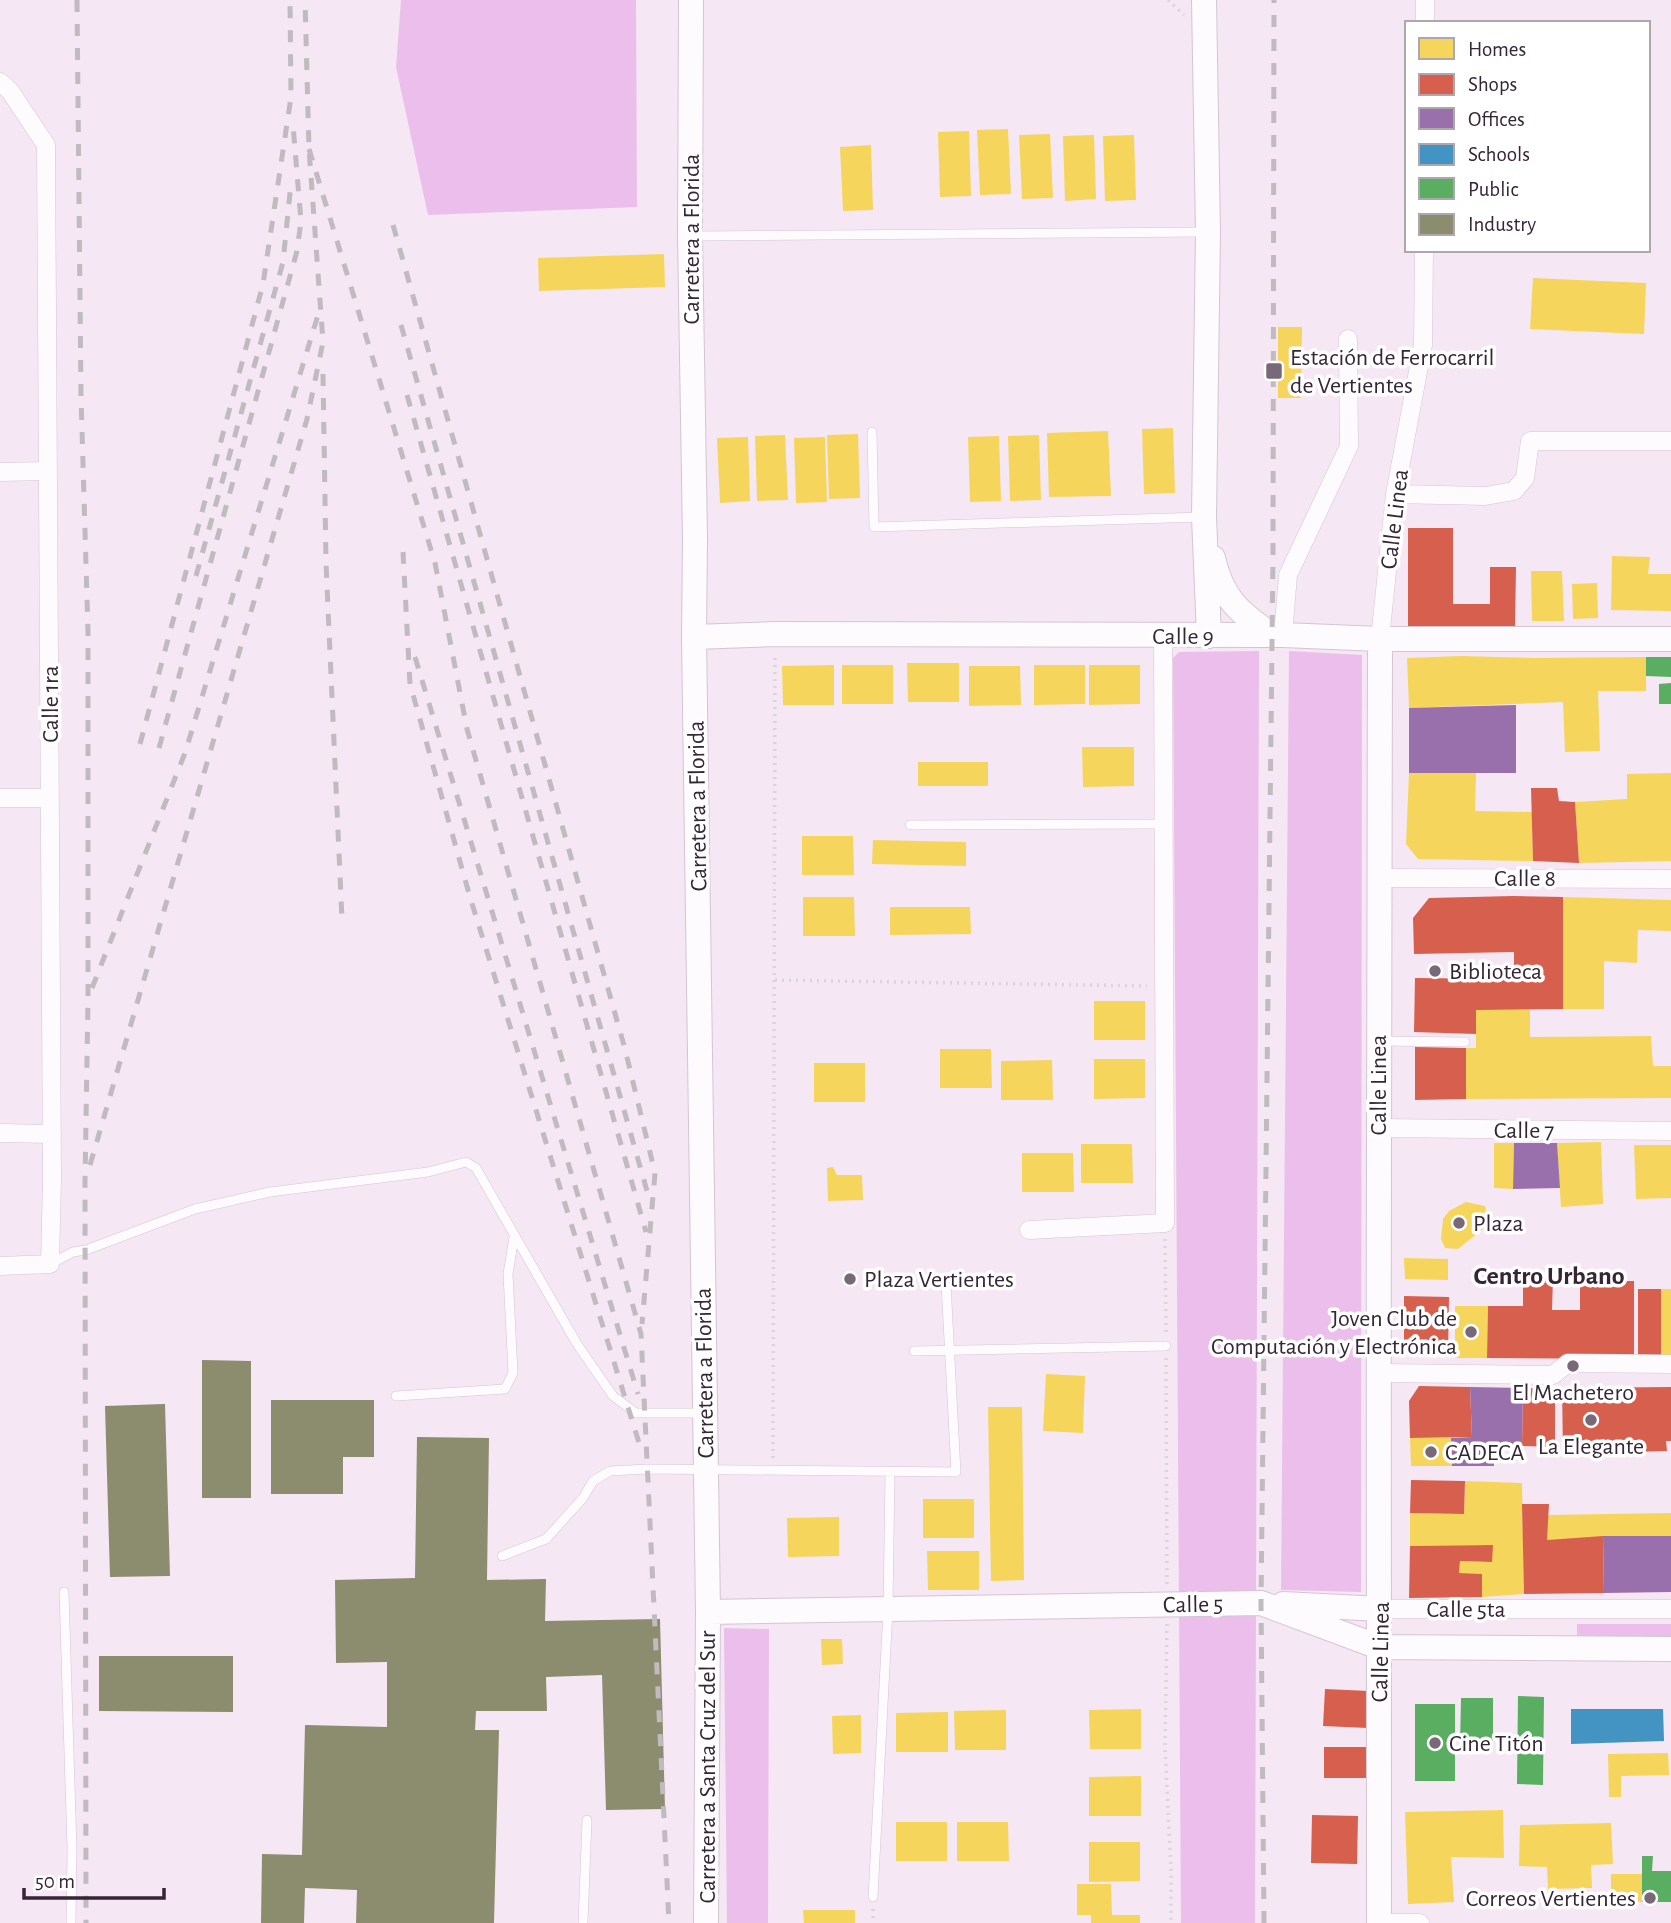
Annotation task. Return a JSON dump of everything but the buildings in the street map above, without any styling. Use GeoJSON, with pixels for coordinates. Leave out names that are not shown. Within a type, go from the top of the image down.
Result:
{"type":"FeatureCollection","features":[{"type":"Feature","properties":{"kind":"main road","name":"Carretera a Florida"},"geometry":{"type":"LineString","coordinates":[[691,0],[690,236],[694,637],[708,1612]]}},
{"type":"Feature","properties":{"kind":"main road"},"geometry":{"type":"LineString","coordinates":[[1204,0],[1208,232],[1204,517],[1209,636]]}},
{"type":"Feature","properties":{"kind":"main road"},"geometry":{"type":"LineString","coordinates":[[1204,517],[1216,570],[1226,594],[1245,617],[1278,635]]}},
{"type":"Feature","properties":{"kind":"main road","name":"Calle 9"},"geometry":{"type":"LineString","coordinates":[[694,637],[775,634],[1278,635],[1380,639],[1671,639]]}},
{"type":"Feature","properties":{"kind":"main road","name":"Calle Linea"},"geometry":{"type":"LineString","coordinates":[[1379,1923],[1380,639]]}},
{"type":"Feature","properties":{"kind":"main road","name":"Calle 5"},"geometry":{"type":"LineString","coordinates":[[708,1612],[1261,1603],[1379,1647],[1671,1649]]}},
{"type":"Feature","properties":{"kind":"main road","name":"Calle 5ta"},"geometry":{"type":"LineString","coordinates":[[1261,1603],[1381,1609]]}},
{"type":"Feature","properties":{"kind":"main road","name":"Carretera a Santa Cruz del Sur"},"geometry":{"type":"LineString","coordinates":[[706,1923],[708,1612]]}},
{"type":"Feature","properties":{"kind":"street"},"geometry":{"type":"LineString","coordinates":[[1425,0],[1425,21]]}},
{"type":"Feature","properties":{"kind":"street","name":"Calle 1ra"},"geometry":{"type":"LineString","coordinates":[[0,82],[10,91],[46,145],[52,1134],[50,1264]]}},
{"type":"Feature","properties":{"kind":"street","name":"Calle Linea"},"geometry":{"type":"LineString","coordinates":[[1380,639],[1395,494],[1423,345],[1424,252]]}},
{"type":"Feature","properties":{"kind":"street"},"geometry":{"type":"LineString","coordinates":[[1278,635],[1287,575],[1349,446],[1348,339]]}},
{"type":"Feature","properties":{"kind":"street"},"geometry":{"type":"LineString","coordinates":[[1395,494],[1485,496],[1514,491],[1525,478],[1530,441],[1671,441]]}},
{"type":"Feature","properties":{"kind":"street"},"geometry":{"type":"LineString","coordinates":[[0,472],[48,471]]}},
{"type":"Feature","properties":{"kind":"street"},"geometry":{"type":"LineString","coordinates":[[1029,1230],[1165,1223],[1163,636]]}},
{"type":"Feature","properties":{"kind":"street"},"geometry":{"type":"LineString","coordinates":[[0,799],[50,798]]}},
{"type":"Feature","properties":{"kind":"street","name":"Calle 8"},"geometry":{"type":"LineString","coordinates":[[1379,878],[1671,879]]}},
{"type":"Feature","properties":{"kind":"street","name":"Calle 7"},"geometry":{"type":"LineString","coordinates":[[1378,1128],[1671,1131]]}},
{"type":"Feature","properties":{"kind":"street"},"geometry":{"type":"LineString","coordinates":[[0,1133],[52,1134]]}},
{"type":"Feature","properties":{"kind":"street"},"geometry":{"type":"LineString","coordinates":[[0,1266],[50,1264]]}},
{"type":"Feature","properties":{"kind":"street"},"geometry":{"type":"LineString","coordinates":[[1380,1373],[1553,1375],[1568,1363],[1671,1364]]}},
{"type":"Feature","properties":{"kind":"street","name":"Calle 5ta"},"geometry":{"type":"LineString","coordinates":[[1381,1609],[1671,1609]]}},
{"type":"Feature","properties":{"kind":"street"},"geometry":{"type":"LineString","coordinates":[[1379,1923],[1420,1923]]}},
{"type":"Feature","properties":{"kind":"lane"},"geometry":{"type":"LineString","coordinates":[[690,236],[1208,232]]}},
{"type":"Feature","properties":{"kind":"lane"},"geometry":{"type":"LineString","coordinates":[[872,432],[874,527],[1204,517]]}},
{"type":"Feature","properties":{"kind":"lane"},"geometry":{"type":"LineString","coordinates":[[910,825],[1164,824]]}},
{"type":"Feature","properties":{"kind":"lane"},"geometry":{"type":"LineString","coordinates":[[1378,1041],[1465,1042]]}},
{"type":"Feature","properties":{"kind":"lane"},"geometry":{"type":"LineString","coordinates":[[50,1264],[73,1252],[86,1250],[195,1209],[270,1192],[428,1172],[466,1162],[476,1168],[577,1344],[613,1395],[636,1413],[704,1413]]}},
{"type":"Feature","properties":{"kind":"lane"},"geometry":{"type":"LineString","coordinates":[[396,1396],[505,1390],[513,1373],[508,1274],[514,1236]]}},
{"type":"Feature","properties":{"kind":"lane"},"geometry":{"type":"LineString","coordinates":[[502,1556],[545,1539],[583,1498],[593,1480],[610,1471],[956,1472],[946,1284]]}},
{"type":"Feature","properties":{"kind":"lane"},"geometry":{"type":"LineString","coordinates":[[914,1351],[1166,1346]]}},
{"type":"Feature","properties":{"kind":"lane"},"geometry":{"type":"LineString","coordinates":[[873,1897],[888,1609],[890,1472]]}},
{"type":"Feature","properties":{"kind":"lane"},"geometry":{"type":"LineString","coordinates":[[64,1592],[72,1849],[71,1923]]}},
{"type":"Feature","properties":{"kind":"lane"},"geometry":{"type":"LineString","coordinates":[[583,1923],[587,1820]]}},
{"type":"Feature","properties":{"kind":"path"},"geometry":{"type":"LineString","coordinates":[[773,1471],[775,634]]}},
{"type":"Feature","properties":{"kind":"path"},"geometry":{"type":"LineString","coordinates":[[775,980],[1164,986]]}},
{"type":"Feature","properties":{"kind":"path"},"geometry":{"type":"LineString","coordinates":[[1165,1223],[1165,1746],[1171,1923]]}},
{"type":"Feature","properties":{"kind":"shaded area"},"geometry":{"type":"Polygon","coordinates":[[[401,0],[636,0],[637,207],[428,215],[396,67],[401,0]]]}},
{"type":"Feature","properties":{"kind":"shaded area"},"geometry":{"type":"Polygon","coordinates":[[[1259,651],[1255,1923],[1181,1923],[1173,658],[1179,652],[1259,651]]]}},
{"type":"Feature","properties":{"kind":"shaded area"},"geometry":{"type":"Polygon","coordinates":[[[1289,651],[1362,655],[1361,1592],[1281,1590],[1289,651]]]}},
{"type":"Feature","properties":{"kind":"shaded area"},"geometry":{"type":"Polygon","coordinates":[[[1577,1624],[1671,1624],[1671,1638],[1577,1638],[1577,1624]]]}},
{"type":"Feature","properties":{"kind":"shaded area"},"geometry":{"type":"Polygon","coordinates":[[[724,1628],[769,1629],[768,1923],[727,1923],[724,1628]]]}},
{"type":"Feature","properties":{"kind":"railway"},"geometry":{"type":"LineString","coordinates":[[77,0],[81,396],[88,632],[85,1182],[86,1923]]}},
{"type":"Feature","properties":{"kind":"railway"},"geometry":{"type":"LineString","coordinates":[[140,744],[263,284],[291,97],[290,0]]}},
{"type":"Feature","properties":{"kind":"railway"},"geometry":{"type":"LineString","coordinates":[[90,1165],[307,419],[323,342],[309,149],[305,0]]}},
{"type":"Feature","properties":{"kind":"railway"},"geometry":{"type":"LineString","coordinates":[[1264,1923],[1261,1603],[1273,556],[1274,0]]}},
{"type":"Feature","properties":{"kind":"railway"},"geometry":{"type":"LineString","coordinates":[[159,748],[297,251],[301,221],[293,125]]}},
{"type":"Feature","properties":{"kind":"railway"},"geometry":{"type":"LineString","coordinates":[[309,149],[435,563],[467,729],[641,1334],[669,1923]]}},
{"type":"Feature","properties":{"kind":"railway"},"geometry":{"type":"LineString","coordinates":[[196,576],[283,262],[291,183]]}},
{"type":"Feature","properties":{"kind":"railway"},"geometry":{"type":"LineString","coordinates":[[393,225],[625,1049],[655,1173],[642,1324]]}},
{"type":"Feature","properties":{"kind":"railway"},"geometry":{"type":"LineString","coordinates":[[92,988],[185,753],[318,315]]}},
{"type":"Feature","properties":{"kind":"railway"},"geometry":{"type":"LineString","coordinates":[[401,325],[649,1198]]}},
{"type":"Feature","properties":{"kind":"railway"},"geometry":{"type":"LineString","coordinates":[[323,374],[326,563],[342,920]]}},
{"type":"Feature","properties":{"kind":"railway"},"geometry":{"type":"LineString","coordinates":[[407,395],[646,1232]]}},
{"type":"Feature","properties":{"kind":"railway"},"geometry":{"type":"LineString","coordinates":[[403,552],[410,684],[470,897],[640,1446]]}},
{"type":"Feature","properties":{"kind":"railway"},"geometry":{"type":"LineString","coordinates":[[415,657],[638,1394]]}},
{"type":"Feature","properties":{"kind":"place","name":"Estación de Ferrocarril de Vertientes"},"geometry":{"type":"Point","coordinates":[1274,371]}},
{"type":"Feature","properties":{"kind":"place","name":"Biblioteca"},"geometry":{"type":"Point","coordinates":[1435,971]}},
{"type":"Feature","properties":{"kind":"place","name":"Plaza"},"geometry":{"type":"Point","coordinates":[1459,1223]}},
{"type":"Feature","properties":{"kind":"place","name":"Plaza Vertientes"},"geometry":{"type":"Point","coordinates":[850,1279]}},
{"type":"Feature","properties":{"kind":"place","name":"Joven Club de Computación y Electrónica"},"geometry":{"type":"Point","coordinates":[1471,1332]}},
{"type":"Feature","properties":{"kind":"place","name":"El Machetero"},"geometry":{"type":"Point","coordinates":[1573,1366]}},
{"type":"Feature","properties":{"kind":"place","name":"La Elegante"},"geometry":{"type":"Point","coordinates":[1591,1420]}},
{"type":"Feature","properties":{"kind":"place","name":"CADECA"},"geometry":{"type":"Point","coordinates":[1431,1452]}},
{"type":"Feature","properties":{"kind":"place","name":"Cine Titón"},"geometry":{"type":"Point","coordinates":[1435,1743]}},
{"type":"Feature","properties":{"kind":"place","name":"Correos Vertientes"},"geometry":{"type":"Point","coordinates":[1650,1898]}},
{"type":"Feature","properties":{"kind":"district","name":"Centro Urbano"},"geometry":{"type":"Point","coordinates":[1549,1275]}}]}
